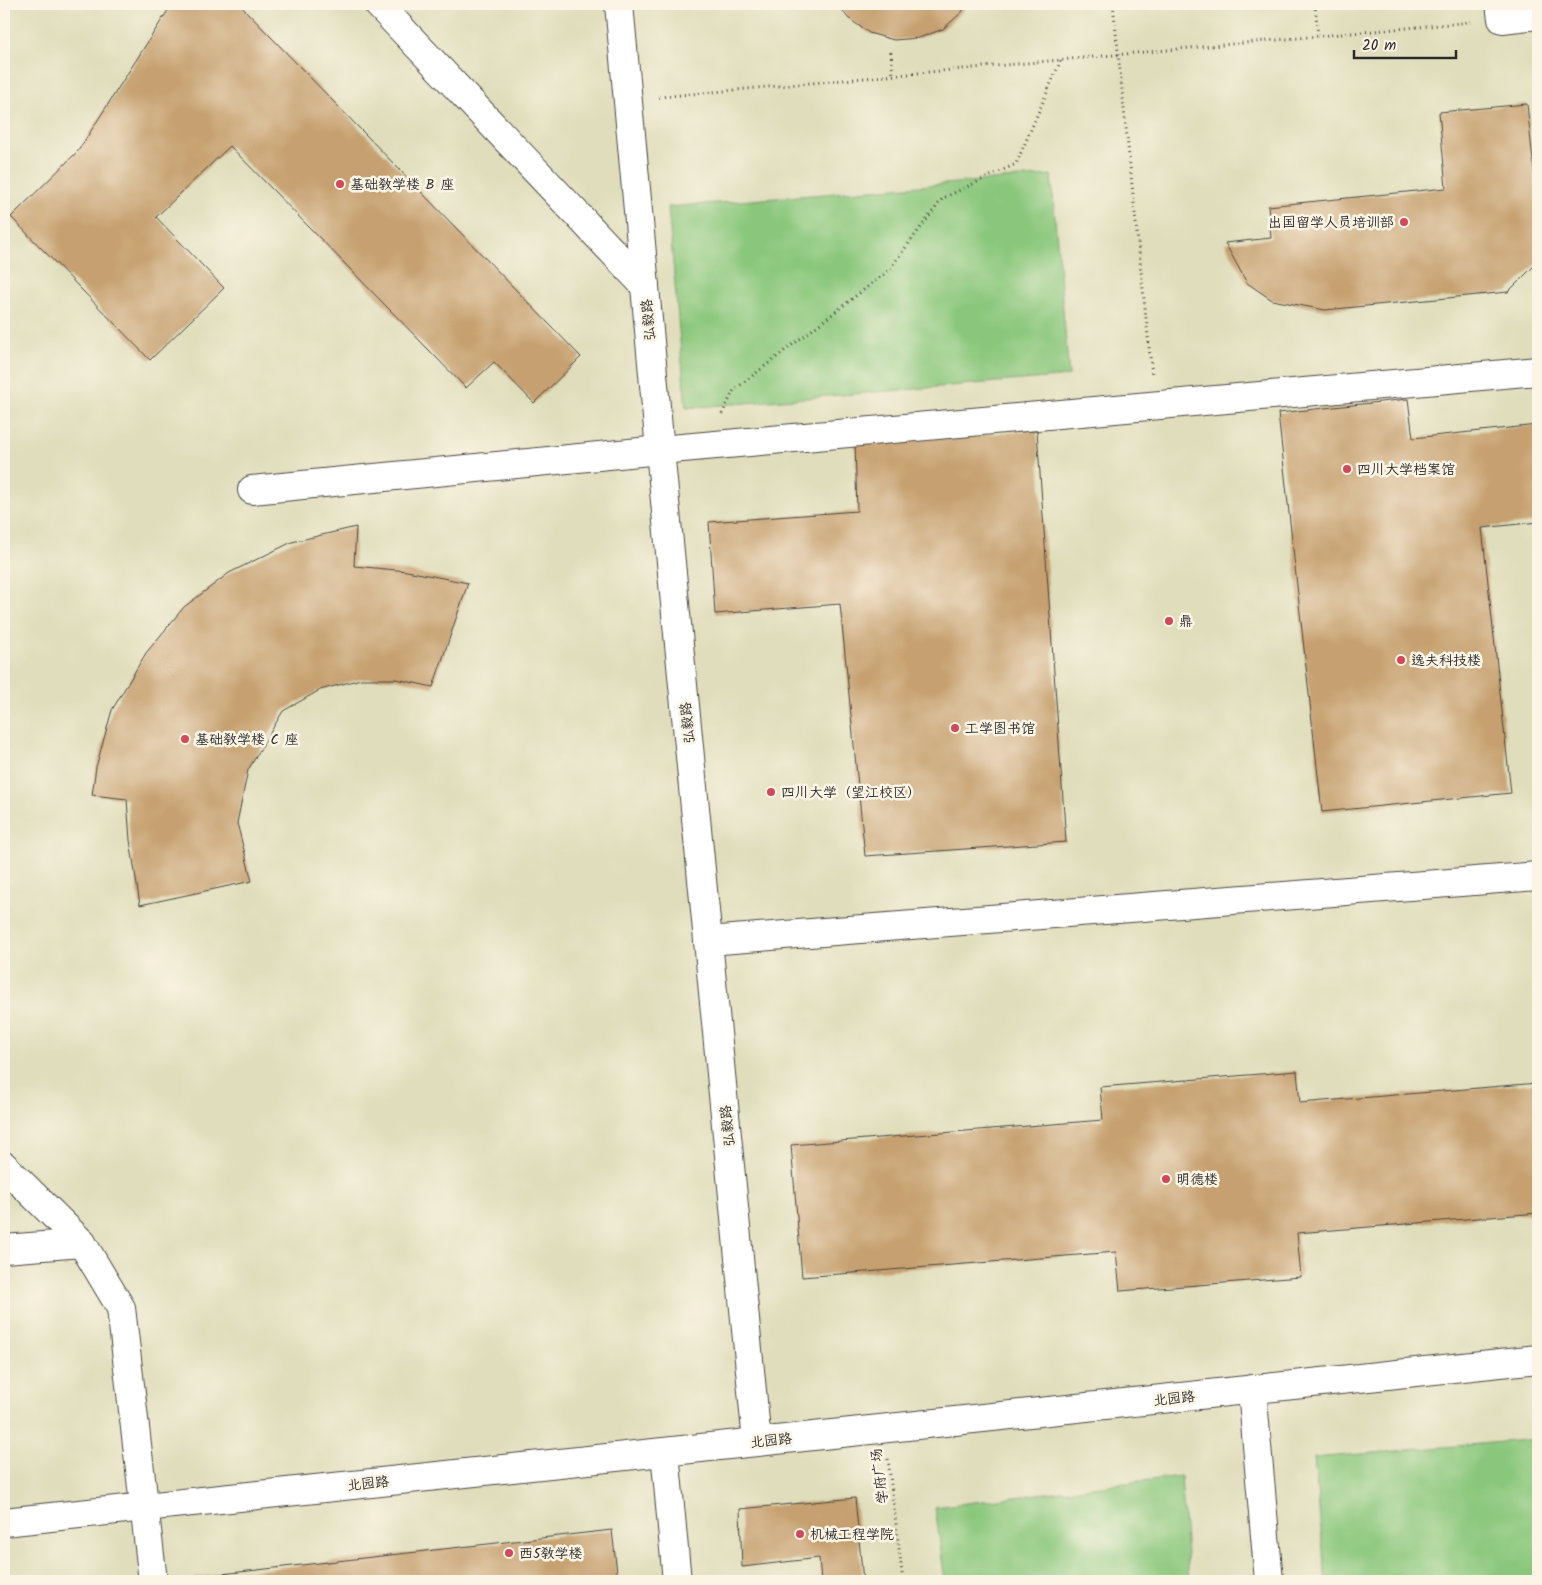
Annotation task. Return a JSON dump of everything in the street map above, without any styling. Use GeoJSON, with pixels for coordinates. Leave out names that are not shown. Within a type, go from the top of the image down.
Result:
{"type":"FeatureCollection","features":[{"type":"Feature","properties":{"kind":"street"},"geometry":{"type":"LineString","coordinates":[[378,4],[645,286]]}},
{"type":"Feature","properties":{"kind":"street","name":"弘毅路"},"geometry":{"type":"LineString","coordinates":[[619,4],[660,450],[758,1442]]}},
{"type":"Feature","properties":{"kind":"street"},"geometry":{"type":"LineString","coordinates":[[1501,11],[1538,16]]}},
{"type":"Feature","properties":{"kind":"street"},"geometry":{"type":"LineString","coordinates":[[252,490],[660,450],[1538,371]]}},
{"type":"Feature","properties":{"kind":"street"},"geometry":{"type":"LineString","coordinates":[[708,941],[1538,876]]}},
{"type":"Feature","properties":{"kind":"street"},"geometry":{"type":"LineString","coordinates":[[4,1166],[82,1243],[121,1308],[153,1581]]}},
{"type":"Feature","properties":{"kind":"street"},"geometry":{"type":"LineString","coordinates":[[4,1249],[82,1243]]}},
{"type":"Feature","properties":{"kind":"street","name":"北园路"},"geometry":{"type":"LineString","coordinates":[[4,1522],[1538,1359]]}},
{"type":"Feature","properties":{"kind":"street"},"geometry":{"type":"LineString","coordinates":[[1252,1390],[1269,1581]]}},
{"type":"Feature","properties":{"kind":"street"},"geometry":{"type":"LineString","coordinates":[[664,1452],[677,1581]]}},
{"type":"Feature","properties":{"kind":"path"},"geometry":{"type":"LineString","coordinates":[[1113,4],[1155,405]]}},
{"type":"Feature","properties":{"kind":"path"},"geometry":{"type":"LineString","coordinates":[[1315,4],[1318,36]]}},
{"type":"Feature","properties":{"kind":"path"},"geometry":{"type":"LineString","coordinates":[[628,100],[1318,36],[1501,11]]}},
{"type":"Feature","properties":{"kind":"path"},"geometry":{"type":"LineString","coordinates":[[892,52],[893,76]]}},
{"type":"Feature","properties":{"kind":"path"},"geometry":{"type":"LineString","coordinates":[[706,446],[734,390],[888,271],[942,198],[1016,164],[1060,60]]}},
{"type":"Feature","properties":{"kind":"path","name":"学府广场"},"geometry":{"type":"LineString","coordinates":[[884,1428],[903,1581]]}},
{"type":"Feature","properties":{"kind":"shaded area","name":"四川大学（望江校区）"},"geometry":{"type":"Polygon","coordinates":[[[4,4],[1538,4],[1538,1581],[4,1581],[4,4]]]}},
{"type":"Feature","properties":{"kind":"green space"},"geometry":{"type":"Polygon","coordinates":[[[1051,175],[1069,376],[686,408],[668,207],[1051,175]]]}},
{"type":"Feature","properties":{"kind":"green space"},"geometry":{"type":"Polygon","coordinates":[[[1538,1439],[1538,1581],[1326,1581],[1314,1458],[1538,1439]]]}},
{"type":"Feature","properties":{"kind":"green space"},"geometry":{"type":"Polygon","coordinates":[[[1181,1476],[1189,1581],[945,1581],[935,1507],[1181,1476]]]}},
{"type":"Feature","properties":{"kind":"building","name":"基础教学楼 B 座"},"geometry":{"type":"Polygon","coordinates":[[[172,4],[239,4],[581,357],[534,403],[494,362],[466,388],[230,146],[156,217],[224,288],[150,360],[11,217],[78,151],[172,4]]]}},
{"type":"Feature","properties":{"kind":"building"},"geometry":{"type":"Polygon","coordinates":[[[838,4],[967,4],[962,12],[943,29],[919,38],[894,40],[869,33],[848,18],[838,4]]]}},
{"type":"Feature","properties":{"kind":"building","name":"出国留学人员培训部"},"geometry":{"type":"Polygon","coordinates":[[[1527,104],[1538,199],[1538,262],[1508,292],[1325,310],[1272,300],[1247,283],[1225,243],[1271,238],[1268,206],[1446,188],[1439,112],[1527,104]]]}},
{"type":"Feature","properties":{"kind":"building","name":"逸夫科技楼"},"geometry":{"type":"Polygon","coordinates":[[[1408,399],[1413,438],[1538,425],[1538,522],[1482,528],[1511,793],[1322,812],[1278,413],[1408,399]]]}},
{"type":"Feature","properties":{"kind":"building","name":"工学图书馆"},"geometry":{"type":"Polygon","coordinates":[[[1037,431],[1066,842],[865,856],[840,604],[715,614],[709,522],[857,511],[855,442],[1037,431]]]}},
{"type":"Feature","properties":{"kind":"building","name":"基础教学楼 C 座"},"geometry":{"type":"Polygon","coordinates":[[[356,527],[354,566],[407,571],[468,583],[433,687],[396,679],[361,679],[320,690],[283,711],[248,770],[237,823],[252,881],[140,905],[130,840],[127,799],[92,795],[96,767],[112,710],[146,653],[184,607],[229,573],[292,542],[356,527]]]}},
{"type":"Feature","properties":{"kind":"building","name":"明德楼"},"geometry":{"type":"Polygon","coordinates":[[[1297,1071],[1300,1103],[1538,1083],[1538,1213],[1297,1233],[1301,1277],[1120,1291],[1116,1252],[802,1277],[791,1145],[1103,1120],[1100,1087],[1297,1071]]]}},
{"type":"Feature","properties":{"kind":"building","name":"机械工程学院"},"geometry":{"type":"Polygon","coordinates":[[[855,1498],[863,1581],[821,1581],[819,1558],[742,1567],[740,1509],[855,1498]]]}},
{"type":"Feature","properties":{"kind":"building","name":"西5教学楼"},"geometry":{"type":"Polygon","coordinates":[[[612,1530],[618,1581],[195,1581],[195,1577],[612,1530]]]}},
{"type":"Feature","properties":{"kind":"place","name":"基础教学楼 B 座"},"geometry":{"type":"Point","coordinates":[340,184]}},
{"type":"Feature","properties":{"kind":"place","name":"出国留学人员培训部"},"geometry":{"type":"Point","coordinates":[1404,222]}},
{"type":"Feature","properties":{"kind":"place","name":"四川大学档案馆"},"geometry":{"type":"Point","coordinates":[1347,469]}},
{"type":"Feature","properties":{"kind":"place","name":"鼎"},"geometry":{"type":"Point","coordinates":[1169,621]}},
{"type":"Feature","properties":{"kind":"place","name":"逸夫科技楼"},"geometry":{"type":"Point","coordinates":[1401,660]}},
{"type":"Feature","properties":{"kind":"place","name":"工学图书馆"},"geometry":{"type":"Point","coordinates":[955,728]}},
{"type":"Feature","properties":{"kind":"place","name":"基础教学楼 C 座"},"geometry":{"type":"Point","coordinates":[185,739]}},
{"type":"Feature","properties":{"kind":"place","name":"四川大学（望江校区）"},"geometry":{"type":"Point","coordinates":[771,792]}},
{"type":"Feature","properties":{"kind":"place","name":"明德楼"},"geometry":{"type":"Point","coordinates":[1166,1179]}},
{"type":"Feature","properties":{"kind":"place","name":"机械工程学院"},"geometry":{"type":"Point","coordinates":[800,1534]}},
{"type":"Feature","properties":{"kind":"place","name":"西5教学楼"},"geometry":{"type":"Point","coordinates":[509,1553]}}]}
